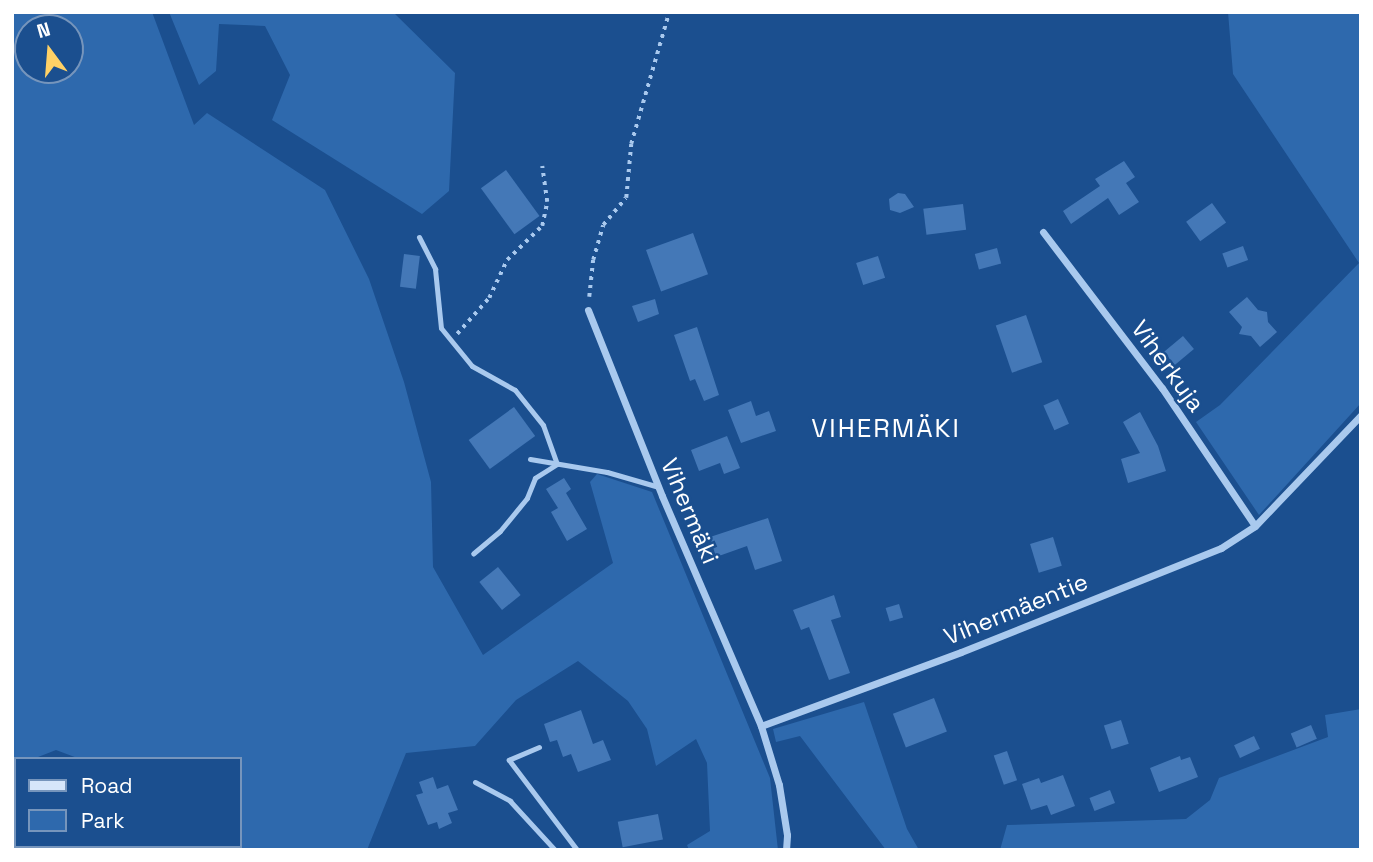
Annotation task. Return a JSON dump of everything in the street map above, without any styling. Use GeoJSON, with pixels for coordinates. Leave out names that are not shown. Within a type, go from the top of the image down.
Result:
{"type":"FeatureCollection","features":[{"type":"Feature","properties":{"kind":"street","name":"Viherkuja"},"geometry":{"type":"LineString","coordinates":[[1043,232],[1162,388],[1255,526]]}},
{"type":"Feature","properties":{"kind":"street","name":"Vihermäki"},"geometry":{"type":"LineString","coordinates":[[587,310],[761,726]]}},
{"type":"Feature","properties":{"kind":"street","name":"Vihermäentie"},"geometry":{"type":"LineString","coordinates":[[761,726],[961,652],[1221,548],[1255,526],[1361,415]]}},
{"type":"Feature","properties":{"kind":"street"},"geometry":{"type":"LineString","coordinates":[[761,726],[779,785],[787,835],[786,850]]}},
{"type":"Feature","properties":{"kind":"lane"},"geometry":{"type":"LineString","coordinates":[[419,237],[435,269],[441,328],[472,366],[515,390],[543,425],[557,464]]}},
{"type":"Feature","properties":{"kind":"lane"},"geometry":{"type":"LineString","coordinates":[[530,459],[607,472],[659,487]]}},
{"type":"Feature","properties":{"kind":"lane"},"geometry":{"type":"LineString","coordinates":[[473,554],[527,498],[535,478],[557,464]]}},
{"type":"Feature","properties":{"kind":"lane"},"geometry":{"type":"LineString","coordinates":[[539,747],[509,760],[577,850]]}},
{"type":"Feature","properties":{"kind":"lane"},"geometry":{"type":"LineString","coordinates":[[475,782],[510,801],[555,850]]}},
{"type":"Feature","properties":{"kind":"path"},"geometry":{"type":"LineString","coordinates":[[587,310],[596,248],[603,225],[626,198],[631,144],[669,12]]}},
{"type":"Feature","properties":{"kind":"path"},"geometry":{"type":"LineString","coordinates":[[452,341],[489,298],[507,260],[542,226],[547,202],[542,166]]}},
{"type":"Feature","properties":{"kind":"green space"},"geometry":{"type":"Polygon","coordinates":[[[12,12],[152,12],[194,125],[207,113],[325,190],[369,279],[404,382],[431,482],[433,567],[483,655],[613,563],[590,482],[597,474],[652,492],[770,778],[778,850],[689,850],[687,845],[710,831],[707,763],[696,739],[656,766],[647,729],[628,701],[578,661],[516,700],[475,746],[406,753],[367,850],[159,848],[242,848],[242,757],[75,757],[56,750],[38,757],[14,757],[12,766],[12,12]]]}},
{"type":"Feature","properties":{"kind":"green space"},"geometry":{"type":"Polygon","coordinates":[[[169,12],[393,12],[455,73],[449,191],[422,214],[272,120],[290,75],[265,26],[219,24],[216,71],[199,85],[169,12]]]}},
{"type":"Feature","properties":{"kind":"green space"},"geometry":{"type":"Polygon","coordinates":[[[1228,12],[1361,12],[1361,403],[1259,515],[1196,422],[1220,405],[1359,263],[1233,74],[1228,12]]]}},
{"type":"Feature","properties":{"kind":"green space"},"geometry":{"type":"Polygon","coordinates":[[[864,702],[907,829],[919,850],[886,850],[800,736],[776,742],[773,729],[864,702]]]}},
{"type":"Feature","properties":{"kind":"green space"},"geometry":{"type":"Polygon","coordinates":[[[1361,709],[1361,850],[1000,850],[1007,825],[1186,819],[1210,800],[1219,778],[1328,737],[1325,715],[1361,709]]]}},
{"type":"Feature","properties":{"kind":"green space"},"geometry":{"type":"Polygon","coordinates":[[[12,812],[14,848],[92,850],[12,850],[12,812]]]}},
{"type":"Feature","properties":{"kind":"building"},"geometry":{"type":"Polygon","coordinates":[[[1124,161],[1135,177],[1126,183],[1139,202],[1119,215],[1108,198],[1071,224],[1063,211],[1100,186],[1095,179],[1124,161]]]}},
{"type":"Feature","properties":{"kind":"building"},"geometry":{"type":"Polygon","coordinates":[[[506,170],[540,216],[514,234],[481,188],[506,170]]]}},
{"type":"Feature","properties":{"kind":"building"},"geometry":{"type":"Polygon","coordinates":[[[898,193],[905,194],[914,207],[900,213],[890,210],[889,199],[898,193]]]}},
{"type":"Feature","properties":{"kind":"building"},"geometry":{"type":"Polygon","coordinates":[[[1212,203],[1226,222],[1200,241],[1186,222],[1212,203]]]}},
{"type":"Feature","properties":{"kind":"building"},"geometry":{"type":"Polygon","coordinates":[[[963,204],[966,230],[926,235],[923,209],[963,204]]]}},
{"type":"Feature","properties":{"kind":"building"},"geometry":{"type":"Polygon","coordinates":[[[693,233],[708,274],[661,291],[646,250],[693,233]]]}},
{"type":"Feature","properties":{"kind":"building"},"geometry":{"type":"Polygon","coordinates":[[[1243,246],[1248,260],[1227,268],[1222,254],[1243,246]]]}},
{"type":"Feature","properties":{"kind":"building"},"geometry":{"type":"Polygon","coordinates":[[[997,248],[1001,263],[979,269],[975,254],[997,248]]]}},
{"type":"Feature","properties":{"kind":"building"},"geometry":{"type":"Polygon","coordinates":[[[404,254],[420,256],[416,289],[400,287],[404,254]]]}},
{"type":"Feature","properties":{"kind":"building"},"geometry":{"type":"Polygon","coordinates":[[[878,256],[885,278],[863,285],[856,263],[878,256]]]}},
{"type":"Feature","properties":{"kind":"building"},"geometry":{"type":"Polygon","coordinates":[[[1247,297],[1258,310],[1267,312],[1268,322],[1277,332],[1260,347],[1251,336],[1239,334],[1242,327],[1229,312],[1247,297]]]}},
{"type":"Feature","properties":{"kind":"building"},"geometry":{"type":"Polygon","coordinates":[[[655,299],[659,314],[638,322],[632,306],[655,299]]]}},
{"type":"Feature","properties":{"kind":"building"},"geometry":{"type":"Polygon","coordinates":[[[1026,315],[1042,362],[1012,373],[996,325],[1026,315]]]}},
{"type":"Feature","properties":{"kind":"building"},"geometry":{"type":"Polygon","coordinates":[[[697,327],[719,395],[704,401],[695,379],[690,381],[674,335],[697,327]]]}},
{"type":"Feature","properties":{"kind":"building"},"geometry":{"type":"Polygon","coordinates":[[[1183,336],[1194,349],[1175,365],[1164,352],[1183,336]]]}},
{"type":"Feature","properties":{"kind":"building"},"geometry":{"type":"Polygon","coordinates":[[[1058,399],[1069,424],[1054,430],[1043,406],[1058,399]]]}},
{"type":"Feature","properties":{"kind":"building"},"geometry":{"type":"Polygon","coordinates":[[[751,401],[756,416],[769,411],[776,431],[741,443],[728,410],[751,401]]]}},
{"type":"Feature","properties":{"kind":"building"},"geometry":{"type":"Polygon","coordinates":[[[514,407],[535,436],[490,469],[469,440],[514,407]]]}},
{"type":"Feature","properties":{"kind":"building"},"geometry":{"type":"Polygon","coordinates":[[[1140,412],[1158,446],[1166,471],[1128,483],[1121,459],[1140,453],[1123,422],[1140,412]]]}},
{"type":"Feature","properties":{"kind":"building"},"geometry":{"type":"Polygon","coordinates":[[[727,436],[740,468],[724,474],[720,463],[699,471],[691,450],[727,436]]]}},
{"type":"Feature","properties":{"kind":"building"},"geometry":{"type":"Polygon","coordinates":[[[564,478],[571,489],[566,493],[587,529],[567,541],[551,512],[558,508],[546,489],[564,478]]]}},
{"type":"Feature","properties":{"kind":"building"},"geometry":{"type":"Polygon","coordinates":[[[768,518],[782,561],[755,570],[747,546],[716,557],[710,537],[768,518]]]}},
{"type":"Feature","properties":{"kind":"building"},"geometry":{"type":"Polygon","coordinates":[[[1053,537],[1062,566],[1039,573],[1030,544],[1053,537]]]}},
{"type":"Feature","properties":{"kind":"building"},"geometry":{"type":"Polygon","coordinates":[[[498,567],[521,595],[502,610],[479,582],[498,567]]]}},
{"type":"Feature","properties":{"kind":"building"},"geometry":{"type":"Polygon","coordinates":[[[834,595],[841,617],[831,620],[850,673],[829,680],[809,627],[801,630],[793,610],[834,595]]]}},
{"type":"Feature","properties":{"kind":"building"},"geometry":{"type":"Polygon","coordinates":[[[899,604],[903,617],[890,621],[886,608],[899,604]]]}},
{"type":"Feature","properties":{"kind":"building"},"geometry":{"type":"Polygon","coordinates":[[[934,698],[947,732],[906,747],[893,714],[934,698]]]}},
{"type":"Feature","properties":{"kind":"building"},"geometry":{"type":"Polygon","coordinates":[[[581,710],[593,744],[603,740],[611,760],[578,772],[571,754],[563,757],[557,740],[550,742],[544,724],[581,710]]]}},
{"type":"Feature","properties":{"kind":"building"},"geometry":{"type":"Polygon","coordinates":[[[1121,720],[1129,744],[1112,749],[1104,726],[1121,720]]]}},
{"type":"Feature","properties":{"kind":"building"},"geometry":{"type":"Polygon","coordinates":[[[1311,725],[1317,739],[1297,747],[1291,734],[1311,725]]]}},
{"type":"Feature","properties":{"kind":"building"},"geometry":{"type":"Polygon","coordinates":[[[1254,736],[1260,749],[1240,758],[1234,745],[1254,736]]]}},
{"type":"Feature","properties":{"kind":"building"},"geometry":{"type":"Polygon","coordinates":[[[1007,751],[1017,780],[1004,785],[994,756],[1007,751]]]}},
{"type":"Feature","properties":{"kind":"building"},"geometry":{"type":"Polygon","coordinates":[[[1180,756],[1181,760],[1190,757],[1198,777],[1159,792],[1150,768],[1180,756]]]}},
{"type":"Feature","properties":{"kind":"building"},"geometry":{"type":"Polygon","coordinates":[[[1063,775],[1075,806],[1051,815],[1047,805],[1031,810],[1022,784],[1039,778],[1041,783],[1063,775]]]}},
{"type":"Feature","properties":{"kind":"building"},"geometry":{"type":"Polygon","coordinates":[[[433,777],[437,789],[448,785],[458,810],[448,813],[452,823],[439,829],[437,822],[428,825],[416,795],[423,793],[419,782],[433,777]]]}},
{"type":"Feature","properties":{"kind":"building"},"geometry":{"type":"Polygon","coordinates":[[[1110,790],[1115,803],[1094,811],[1089,798],[1110,790]]]}},
{"type":"Feature","properties":{"kind":"building"},"geometry":{"type":"Polygon","coordinates":[[[658,814],[663,840],[623,847],[618,822],[658,814]]]}},
{"type":"Feature","properties":{"kind":"district","name":"VIHERMÄKI"},"geometry":{"type":"Point","coordinates":[886,429]}}]}
